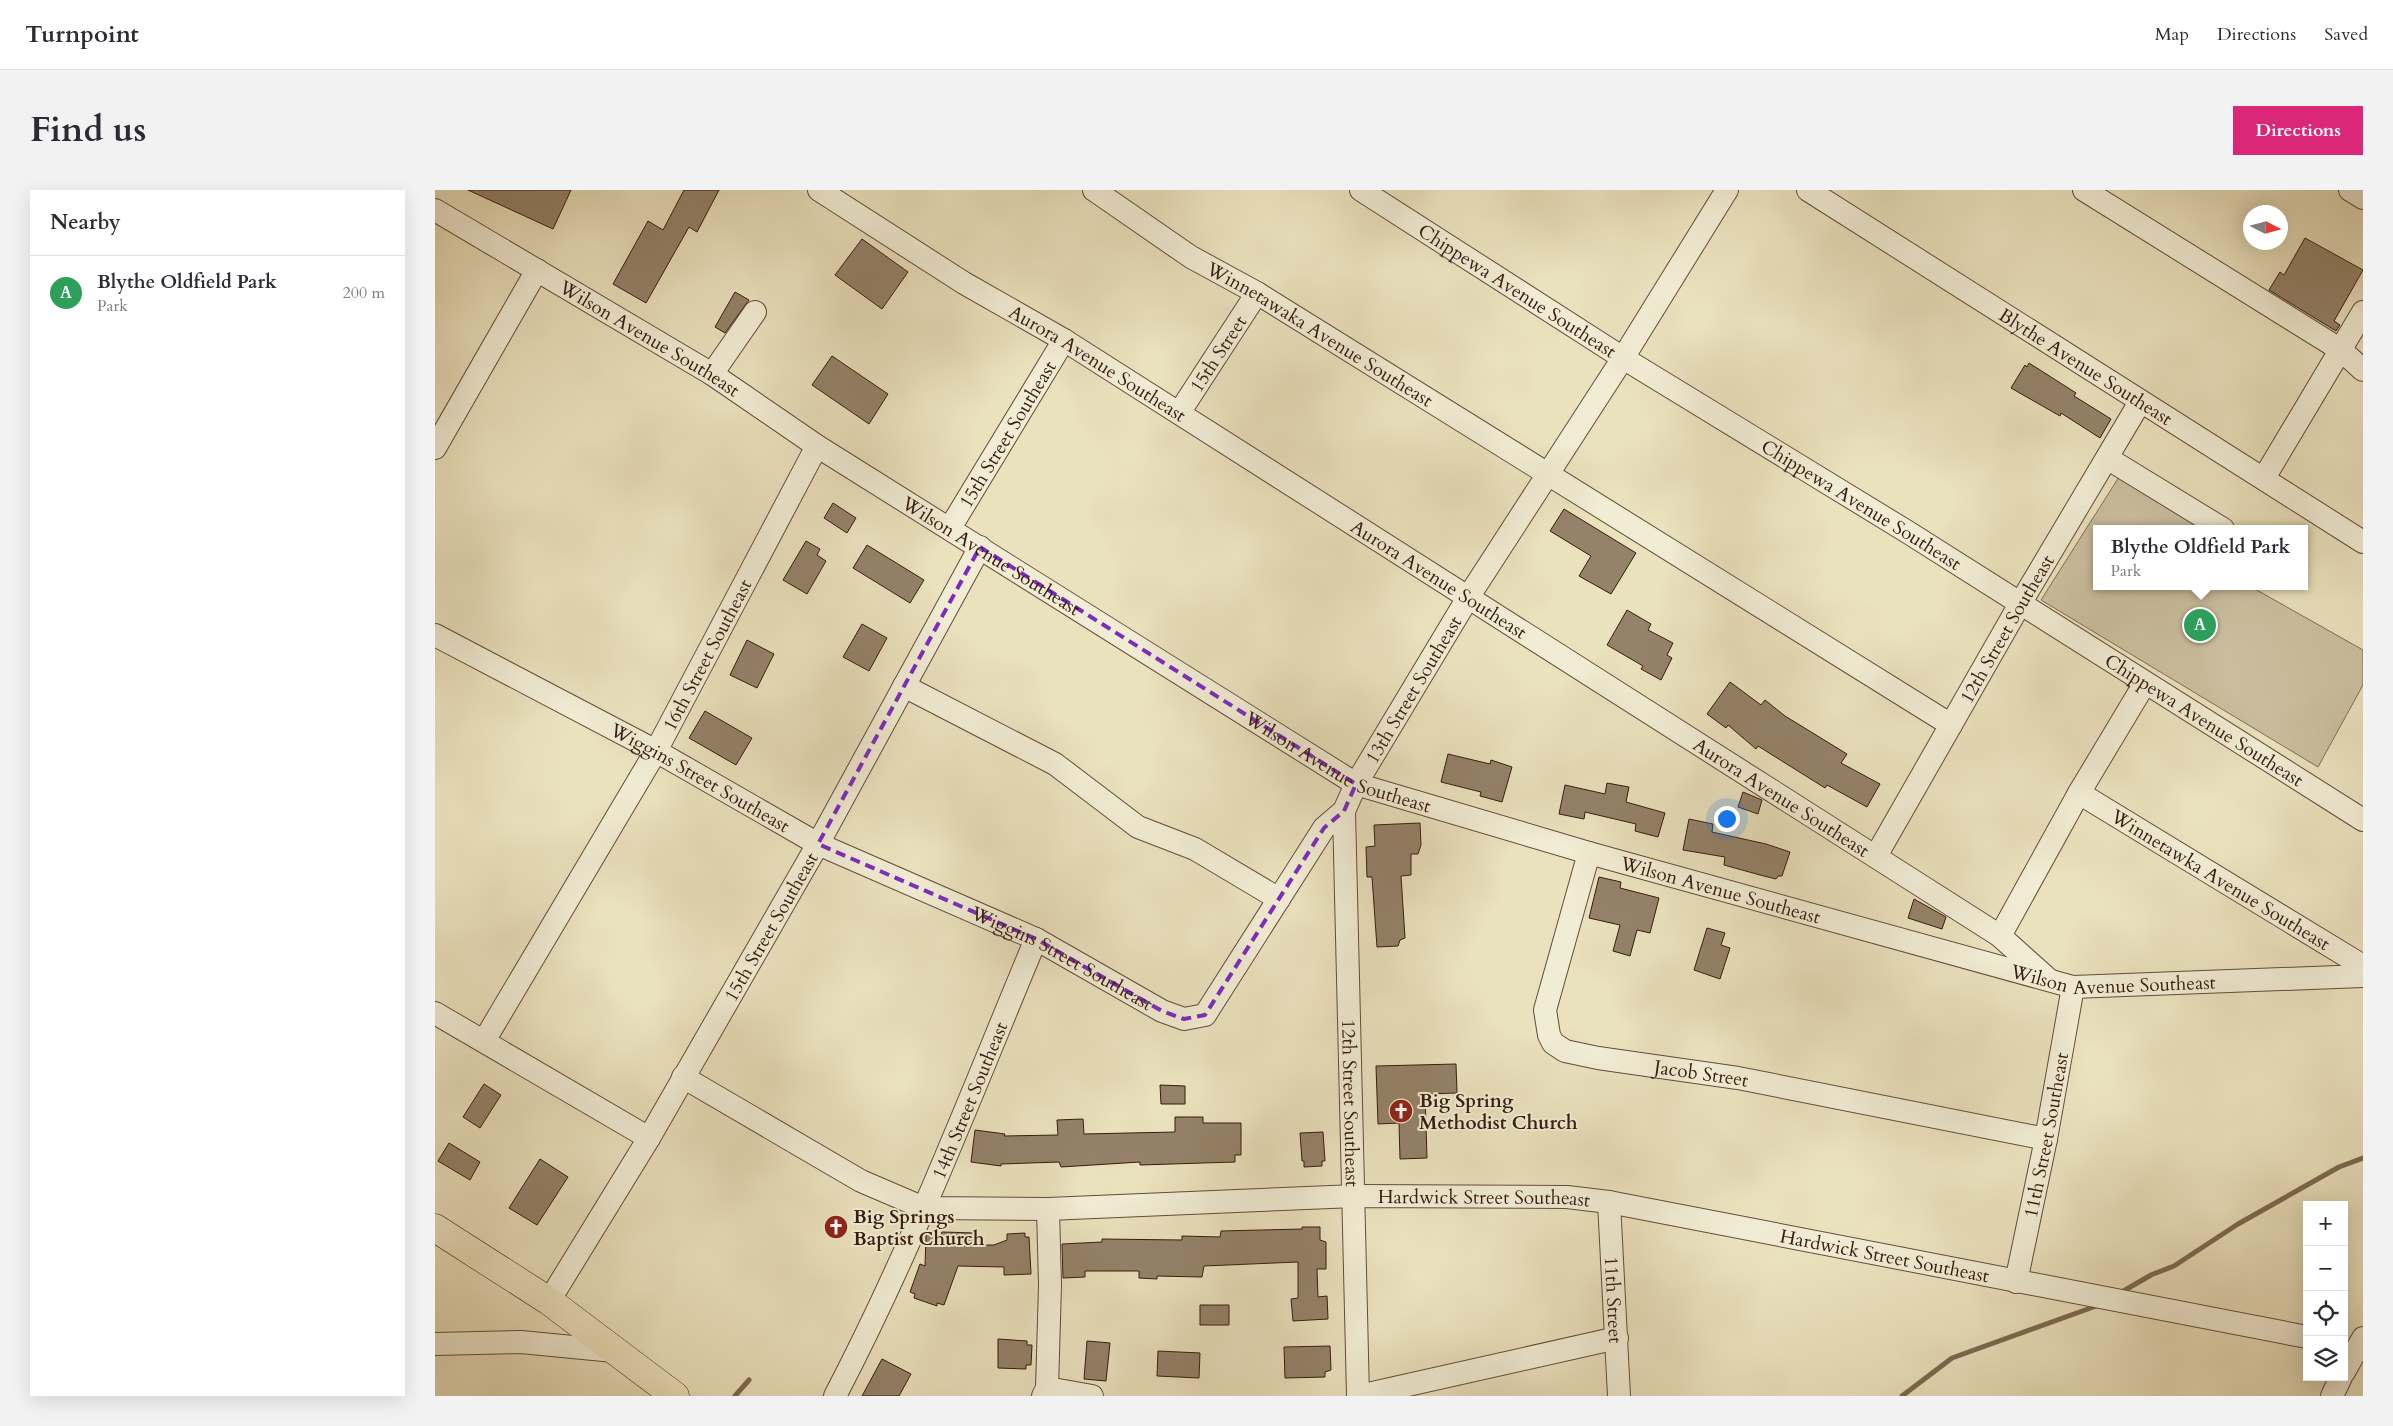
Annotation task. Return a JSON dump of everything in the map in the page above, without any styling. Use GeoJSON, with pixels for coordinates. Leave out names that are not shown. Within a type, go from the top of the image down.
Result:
{"type":"FeatureCollection","features":[{"type":"Feature","properties":{"kind":"main road"},"geometry":{"type":"LineString","coordinates":[[435,1228],[549,1301],[675,1396]]}},
{"type":"Feature","properties":{"kind":"street","name":"Aurora Avenue Southeast"},"geometry":{"type":"LineString","coordinates":[[819,190],[964,283],[1064,340],[1876,856],[2000,936],[2050,981]]}},
{"type":"Feature","properties":{"kind":"street","name":"Winnetawaka Avenue Southeast"},"geometry":{"type":"LineString","coordinates":[[1094,190],[1191,258],[1257,293],[1547,476],[1951,726]]}},
{"type":"Feature","properties":{"kind":"street","name":"Chippewa Avenue Southeast"},"geometry":{"type":"LineString","coordinates":[[1361,190],[1623,358],[1906,531],[2363,820]]}},
{"type":"Feature","properties":{"kind":"street","name":"13th Street Southeast"},"geometry":{"type":"LineString","coordinates":[[1184,1019],[1205,1015],[1325,828],[1344,812],[1356,784],[1469,596],[1623,358],[1727,190]]}},
{"type":"Feature","properties":{"kind":"street","name":"Blythe Avenue Southeast"},"geometry":{"type":"LineString","coordinates":[[1808,190],[2363,542]]}},
{"type":"Feature","properties":{"kind":"street"},"geometry":{"type":"LineString","coordinates":[[2085,190],[2341,350],[2363,370]]}},
{"type":"Feature","properties":{"kind":"street"},"geometry":{"type":"LineString","coordinates":[[2350,190],[2363,198]]}},
{"type":"Feature","properties":{"kind":"street","name":"Wilson Avenue Southeast"},"geometry":{"type":"LineString","coordinates":[[435,210],[712,374],[817,446],[1356,784],[1589,853],[2073,987],[2363,976]]}},
{"type":"Feature","properties":{"kind":"street"},"geometry":{"type":"LineString","coordinates":[[435,448],[537,270]]}},
{"type":"Feature","properties":{"kind":"street","name":"15th Street"},"geometry":{"type":"LineString","coordinates":[[1179,413],[1257,293]]}},
{"type":"Feature","properties":{"kind":"street"},"geometry":{"type":"LineString","coordinates":[[712,374],[755,312]]}},
{"type":"Feature","properties":{"kind":"street"},"geometry":{"type":"LineString","coordinates":[[2264,478],[2363,312]]}},
{"type":"Feature","properties":{"kind":"street","name":"15th Street Southeast"},"geometry":{"type":"LineString","coordinates":[[950,528],[1064,340]]}},
{"type":"Feature","properties":{"kind":"street","name":"12th Street Southeast"},"geometry":{"type":"LineString","coordinates":[[1876,856],[2020,604],[2141,402]]}},
{"type":"Feature","properties":{"kind":"street","name":"16th Street Southeast"},"geometry":{"type":"LineString","coordinates":[[485,1041],[656,751],[817,446]]}},
{"type":"Feature","properties":{"kind":"street"},"geometry":{"type":"LineString","coordinates":[[2107,458],[2216,525]]}},
{"type":"Feature","properties":{"kind":"street","name":"15th Street Southeast"},"geometry":{"type":"LineString","coordinates":[[549,1301],[649,1138],[818,844],[980,547]]}},
{"type":"Feature","properties":{"kind":"street","name":"Wiggins Street Southeast"},"geometry":{"type":"LineString","coordinates":[[435,635],[656,751],[818,844],[1036,939],[1162,1011],[1184,1019]]}},
{"type":"Feature","properties":{"kind":"street"},"geometry":{"type":"LineString","coordinates":[[2000,936],[2079,793],[2145,683]]}},
{"type":"Feature","properties":{"kind":"street"},"geometry":{"type":"LineString","coordinates":[[904,686],[1055,764],[1138,827],[1195,849],[1279,899]]}},
{"type":"Feature","properties":{"kind":"street","name":"Winnetawka Avenue Southeast"},"geometry":{"type":"LineString","coordinates":[[2079,793],[2363,966]]}},
{"type":"Feature","properties":{"kind":"street","name":"12th Street Southeast"},"geometry":{"type":"LineString","coordinates":[[1344,812],[1359,1396]]}},
{"type":"Feature","properties":{"kind":"street","name":"Jacob Street"},"geometry":{"type":"LineString","coordinates":[[1589,853],[1545,1010],[1549,1035],[1553,1043],[1565,1051],[1598,1058],[1738,1078],[2046,1139]]}},
{"type":"Feature","properties":{"kind":"street","name":"14th Street Southeast"},"geometry":{"type":"LineString","coordinates":[[835,1396],[859,1350],[923,1208],[1036,939]]}},
{"type":"Feature","properties":{"kind":"street","name":"11th Street Southeast"},"geometry":{"type":"LineString","coordinates":[[2016,1282],[2046,1139],[2073,987]]}},
{"type":"Feature","properties":{"kind":"street"},"geometry":{"type":"LineString","coordinates":[[435,1013],[649,1138]]}},
{"type":"Feature","properties":{"kind":"street","name":"Hardwick Street Southeast"},"geometry":{"type":"LineString","coordinates":[[683,1077],[861,1181],[923,1208],[1048,1209],[1355,1196],[1567,1198],[1609,1202],[2303,1336]]}},
{"type":"Feature","properties":{"kind":"street","name":"11th Street"},"geometry":{"type":"LineString","coordinates":[[1609,1202],[1619,1396]]}},
{"type":"Feature","properties":{"kind":"street"},"geometry":{"type":"LineString","coordinates":[[1048,1209],[1050,1284],[1045,1392],[1092,1396]]}},
{"type":"Feature","properties":{"kind":"street"},"geometry":{"type":"LineString","coordinates":[[1359,1396],[1617,1338]]}},
{"type":"Feature","properties":{"kind":"street"},"geometry":{"type":"LineString","coordinates":[[435,1344],[521,1342],[614,1351]]}},
{"type":"Feature","properties":{"kind":"street"},"geometry":{"type":"LineString","coordinates":[[2348,1361],[2355,1343]]}},
{"type":"Feature","properties":{"kind":"street"},"geometry":{"type":"LineString","coordinates":[[2332,1396],[2339,1381]]}},
{"type":"Feature","properties":{"kind":"highlighted area"},"geometry":{"type":"Polygon","coordinates":[[[980,547],[1356,784],[1344,811],[1324,828],[1205,1015],[1184,1019],[1162,1011],[1036,939],[818,844],[980,547]]]}},
{"type":"Feature","properties":{"kind":"shaded area"},"geometry":{"type":"Polygon","coordinates":[[[2119,477],[2202,525],[2093,525],[2093,590],[2257,590],[2363,650],[2363,685],[2318,767],[2041,600],[2119,477]]]}},
{"type":"Feature","properties":{"kind":"building"},"geometry":{"type":"Polygon","coordinates":[[[468,190],[571,190],[553,229],[468,190]]]}},
{"type":"Feature","properties":{"kind":"building"},"geometry":{"type":"Polygon","coordinates":[[[684,190],[719,190],[697,232],[689,227],[646,303],[613,284],[648,221],[663,230],[684,190]]]}},
{"type":"Feature","properties":{"kind":"building"},"geometry":{"type":"Polygon","coordinates":[[[2305,238],[2363,270],[2334,321],[2340,325],[2336,331],[2269,290],[2280,272],[2284,275],[2305,238]]]}},
{"type":"Feature","properties":{"kind":"building"},"geometry":{"type":"Polygon","coordinates":[[[862,239],[908,272],[882,309],[835,275],[862,239]]]}},
{"type":"Feature","properties":{"kind":"building"},"geometry":{"type":"Polygon","coordinates":[[[735,292],[749,300],[725,333],[715,327],[735,292]]]}},
{"type":"Feature","properties":{"kind":"building"},"geometry":{"type":"Polygon","coordinates":[[[832,356],[888,394],[869,424],[812,385],[832,356]]]}},
{"type":"Feature","properties":{"kind":"building"},"geometry":{"type":"Polygon","coordinates":[[[2029,363],[2076,393],[2074,396],[2111,419],[2100,438],[2061,413],[2060,416],[2011,388],[2025,365],[2027,367],[2029,363]]]}},
{"type":"Feature","properties":{"kind":"building"},"geometry":{"type":"Polygon","coordinates":[[[833,503],[856,518],[847,533],[824,518],[833,503]]]}},
{"type":"Feature","properties":{"kind":"building"},"geometry":{"type":"Polygon","coordinates":[[[1564,509],[1636,553],[1611,594],[1579,576],[1591,556],[1550,531],[1564,509]]]}},
{"type":"Feature","properties":{"kind":"building"},"geometry":{"type":"Polygon","coordinates":[[[806,541],[820,549],[817,555],[826,561],[807,594],[783,580],[806,541]]]}},
{"type":"Feature","properties":{"kind":"building"},"geometry":{"type":"Polygon","coordinates":[[[867,545],[924,580],[910,603],[853,568],[867,545]]]}},
{"type":"Feature","properties":{"kind":"building"},"geometry":{"type":"Polygon","coordinates":[[[1627,610],[1651,624],[1648,630],[1673,643],[1667,655],[1672,658],[1661,680],[1641,669],[1643,666],[1607,645],[1627,610]]]}},
{"type":"Feature","properties":{"kind":"building"},"geometry":{"type":"Polygon","coordinates":[[[862,624],[887,638],[869,671],[843,657],[862,624]]]}},
{"type":"Feature","properties":{"kind":"building"},"geometry":{"type":"Polygon","coordinates":[[[747,640],[774,654],[757,688],[730,675],[747,640]]]}},
{"type":"Feature","properties":{"kind":"building"},"geometry":{"type":"Polygon","coordinates":[[[1730,682],[1761,705],[1765,700],[1785,716],[1847,754],[1841,763],[1880,784],[1867,807],[1827,785],[1825,788],[1758,746],[1756,749],[1728,725],[1726,728],[1707,714],[1730,682]]]}},
{"type":"Feature","properties":{"kind":"building"},"geometry":{"type":"Polygon","coordinates":[[[705,711],[752,738],[736,765],[689,738],[705,711]]]}},
{"type":"Feature","properties":{"kind":"building"},"geometry":{"type":"Polygon","coordinates":[[[1448,754],[1490,764],[1491,760],[1512,767],[1502,802],[1480,796],[1481,792],[1441,782],[1448,754]]]}},
{"type":"Feature","properties":{"kind":"building"},"geometry":{"type":"Polygon","coordinates":[[[1607,783],[1629,787],[1626,802],[1665,813],[1658,837],[1635,831],[1636,824],[1585,812],[1584,819],[1559,814],[1565,785],[1605,794],[1607,783]]]}},
{"type":"Feature","properties":{"kind":"building"},"geometry":{"type":"Polygon","coordinates":[[[1743,792],[1762,800],[1758,814],[1738,807],[1743,792]]]}},
{"type":"Feature","properties":{"kind":"building"},"geometry":{"type":"Polygon","coordinates":[[[1689,819],[1713,824],[1712,832],[1766,844],[1790,852],[1782,876],[1778,876],[1776,879],[1760,875],[1724,865],[1725,857],[1683,850],[1689,819]]]}},
{"type":"Feature","properties":{"kind":"building"},"geometry":{"type":"Polygon","coordinates":[[[1420,823],[1421,845],[1418,854],[1411,854],[1411,875],[1401,876],[1405,938],[1400,940],[1398,946],[1377,947],[1372,877],[1367,877],[1366,847],[1375,846],[1374,825],[1420,823]]]}},
{"type":"Feature","properties":{"kind":"building"},"geometry":{"type":"Polygon","coordinates":[[[1599,877],[1621,882],[1620,888],[1659,898],[1650,933],[1637,930],[1630,956],[1613,951],[1620,925],[1589,918],[1599,877]]]}},
{"type":"Feature","properties":{"kind":"building"},"geometry":{"type":"Polygon","coordinates":[[[1914,899],[1946,917],[1942,929],[1908,918],[1914,899]]]}},
{"type":"Feature","properties":{"kind":"building"},"geometry":{"type":"Polygon","coordinates":[[[1707,928],[1725,933],[1721,945],[1730,948],[1720,979],[1694,970],[1707,928]]]}},
{"type":"Feature","properties":{"kind":"building","name":"Big Spring Methodist Church"},"geometry":{"type":"Polygon","coordinates":[[[1456,1064],[1457,1093],[1425,1094],[1427,1158],[1400,1159],[1399,1123],[1378,1124],[1376,1066],[1456,1064]]]}},
{"type":"Feature","properties":{"kind":"building"},"geometry":{"type":"Polygon","coordinates":[[[484,1084],[501,1095],[480,1128],[463,1117],[484,1084]]]}},
{"type":"Feature","properties":{"kind":"building"},"geometry":{"type":"Polygon","coordinates":[[[1160,1085],[1185,1086],[1185,1104],[1161,1104],[1160,1085]]]}},
{"type":"Feature","properties":{"kind":"building"},"geometry":{"type":"Polygon","coordinates":[[[1175,1117],[1203,1117],[1203,1123],[1241,1123],[1241,1155],[1235,1155],[1235,1162],[1140,1165],[1140,1162],[1061,1167],[1059,1162],[1001,1164],[1001,1166],[971,1162],[975,1130],[1005,1134],[1004,1136],[1058,1135],[1057,1120],[1083,1119],[1084,1134],[1175,1132],[1175,1117]]]}},
{"type":"Feature","properties":{"kind":"building"},"geometry":{"type":"Polygon","coordinates":[[[1323,1132],[1325,1161],[1322,1161],[1322,1166],[1304,1167],[1300,1133],[1323,1132]]]}},
{"type":"Feature","properties":{"kind":"building"},"geometry":{"type":"Polygon","coordinates":[[[449,1143],[480,1162],[470,1180],[438,1161],[449,1143]]]}},
{"type":"Feature","properties":{"kind":"building"},"geometry":{"type":"Polygon","coordinates":[[[540,1159],[568,1177],[537,1225],[509,1208],[540,1159]]]}},
{"type":"Feature","properties":{"kind":"building"},"geometry":{"type":"Polygon","coordinates":[[[1302,1227],[1320,1227],[1320,1240],[1326,1242],[1326,1269],[1317,1269],[1318,1297],[1327,1296],[1328,1319],[1293,1321],[1291,1299],[1298,1298],[1298,1262],[1204,1266],[1202,1277],[1157,1276],[1157,1279],[1139,1278],[1139,1271],[1085,1271],[1085,1277],[1063,1278],[1062,1244],[1102,1242],[1102,1239],[1182,1240],[1182,1236],[1220,1237],[1221,1231],[1302,1229],[1302,1227]]]}},
{"type":"Feature","properties":{"kind":"building"},"geometry":{"type":"Polygon","coordinates":[[[942,1232],[976,1233],[976,1245],[994,1245],[1007,1240],[1007,1234],[1025,1233],[1025,1237],[1029,1237],[1031,1274],[1004,1275],[1004,1267],[958,1266],[944,1305],[937,1303],[937,1306],[914,1298],[915,1294],[910,1292],[920,1264],[925,1266],[926,1236],[927,1234],[941,1235],[942,1232]]]}},
{"type":"Feature","properties":{"kind":"building"},"geometry":{"type":"Polygon","coordinates":[[[1200,1305],[1229,1305],[1229,1325],[1200,1325],[1200,1305]]]}},
{"type":"Feature","properties":{"kind":"building"},"geometry":{"type":"Polygon","coordinates":[[[998,1339],[1027,1341],[1027,1345],[1032,1345],[1031,1365],[1026,1365],[1026,1369],[998,1368],[998,1339]]]}},
{"type":"Feature","properties":{"kind":"building"},"geometry":{"type":"Polygon","coordinates":[[[1087,1341],[1110,1343],[1106,1381],[1084,1379],[1087,1341]]]}},
{"type":"Feature","properties":{"kind":"building"},"geometry":{"type":"Polygon","coordinates":[[[1330,1346],[1331,1370],[1325,1372],[1325,1377],[1285,1378],[1284,1347],[1330,1346]]]}},
{"type":"Feature","properties":{"kind":"building"},"geometry":{"type":"Polygon","coordinates":[[[1158,1351],[1200,1353],[1199,1378],[1157,1376],[1158,1351]]]}},
{"type":"Feature","properties":{"kind":"building"},"geometry":{"type":"Polygon","coordinates":[[[882,1359],[911,1374],[899,1396],[862,1396],[882,1359]]]}},
{"type":"Feature","properties":{"kind":"waterway"},"geometry":{"type":"LineString","coordinates":[[2120,1293],[2151,1275],[2174,1266],[2238,1224],[2339,1167],[2363,1158]]}},
{"type":"Feature","properties":{"kind":"waterway"},"geometry":{"type":"LineString","coordinates":[[1902,1396],[1952,1358],[2099,1305]]}},
{"type":"Feature","properties":{"kind":"waterway"},"geometry":{"type":"LineString","coordinates":[[735,1396],[749,1380]]}},
{"type":"Feature","properties":{"kind":"place","name":"Blythe Oldfield Park"},"geometry":{"type":"Point","coordinates":[2200,625]}},
{"type":"Feature","properties":{"kind":"place","name":"Big Spring Methodist Church"},"geometry":{"type":"Point","coordinates":[1401,1111]}},
{"type":"Feature","properties":{"kind":"place","name":"Big Springs Baptist Church"},"geometry":{"type":"Point","coordinates":[836,1227]}}]}
